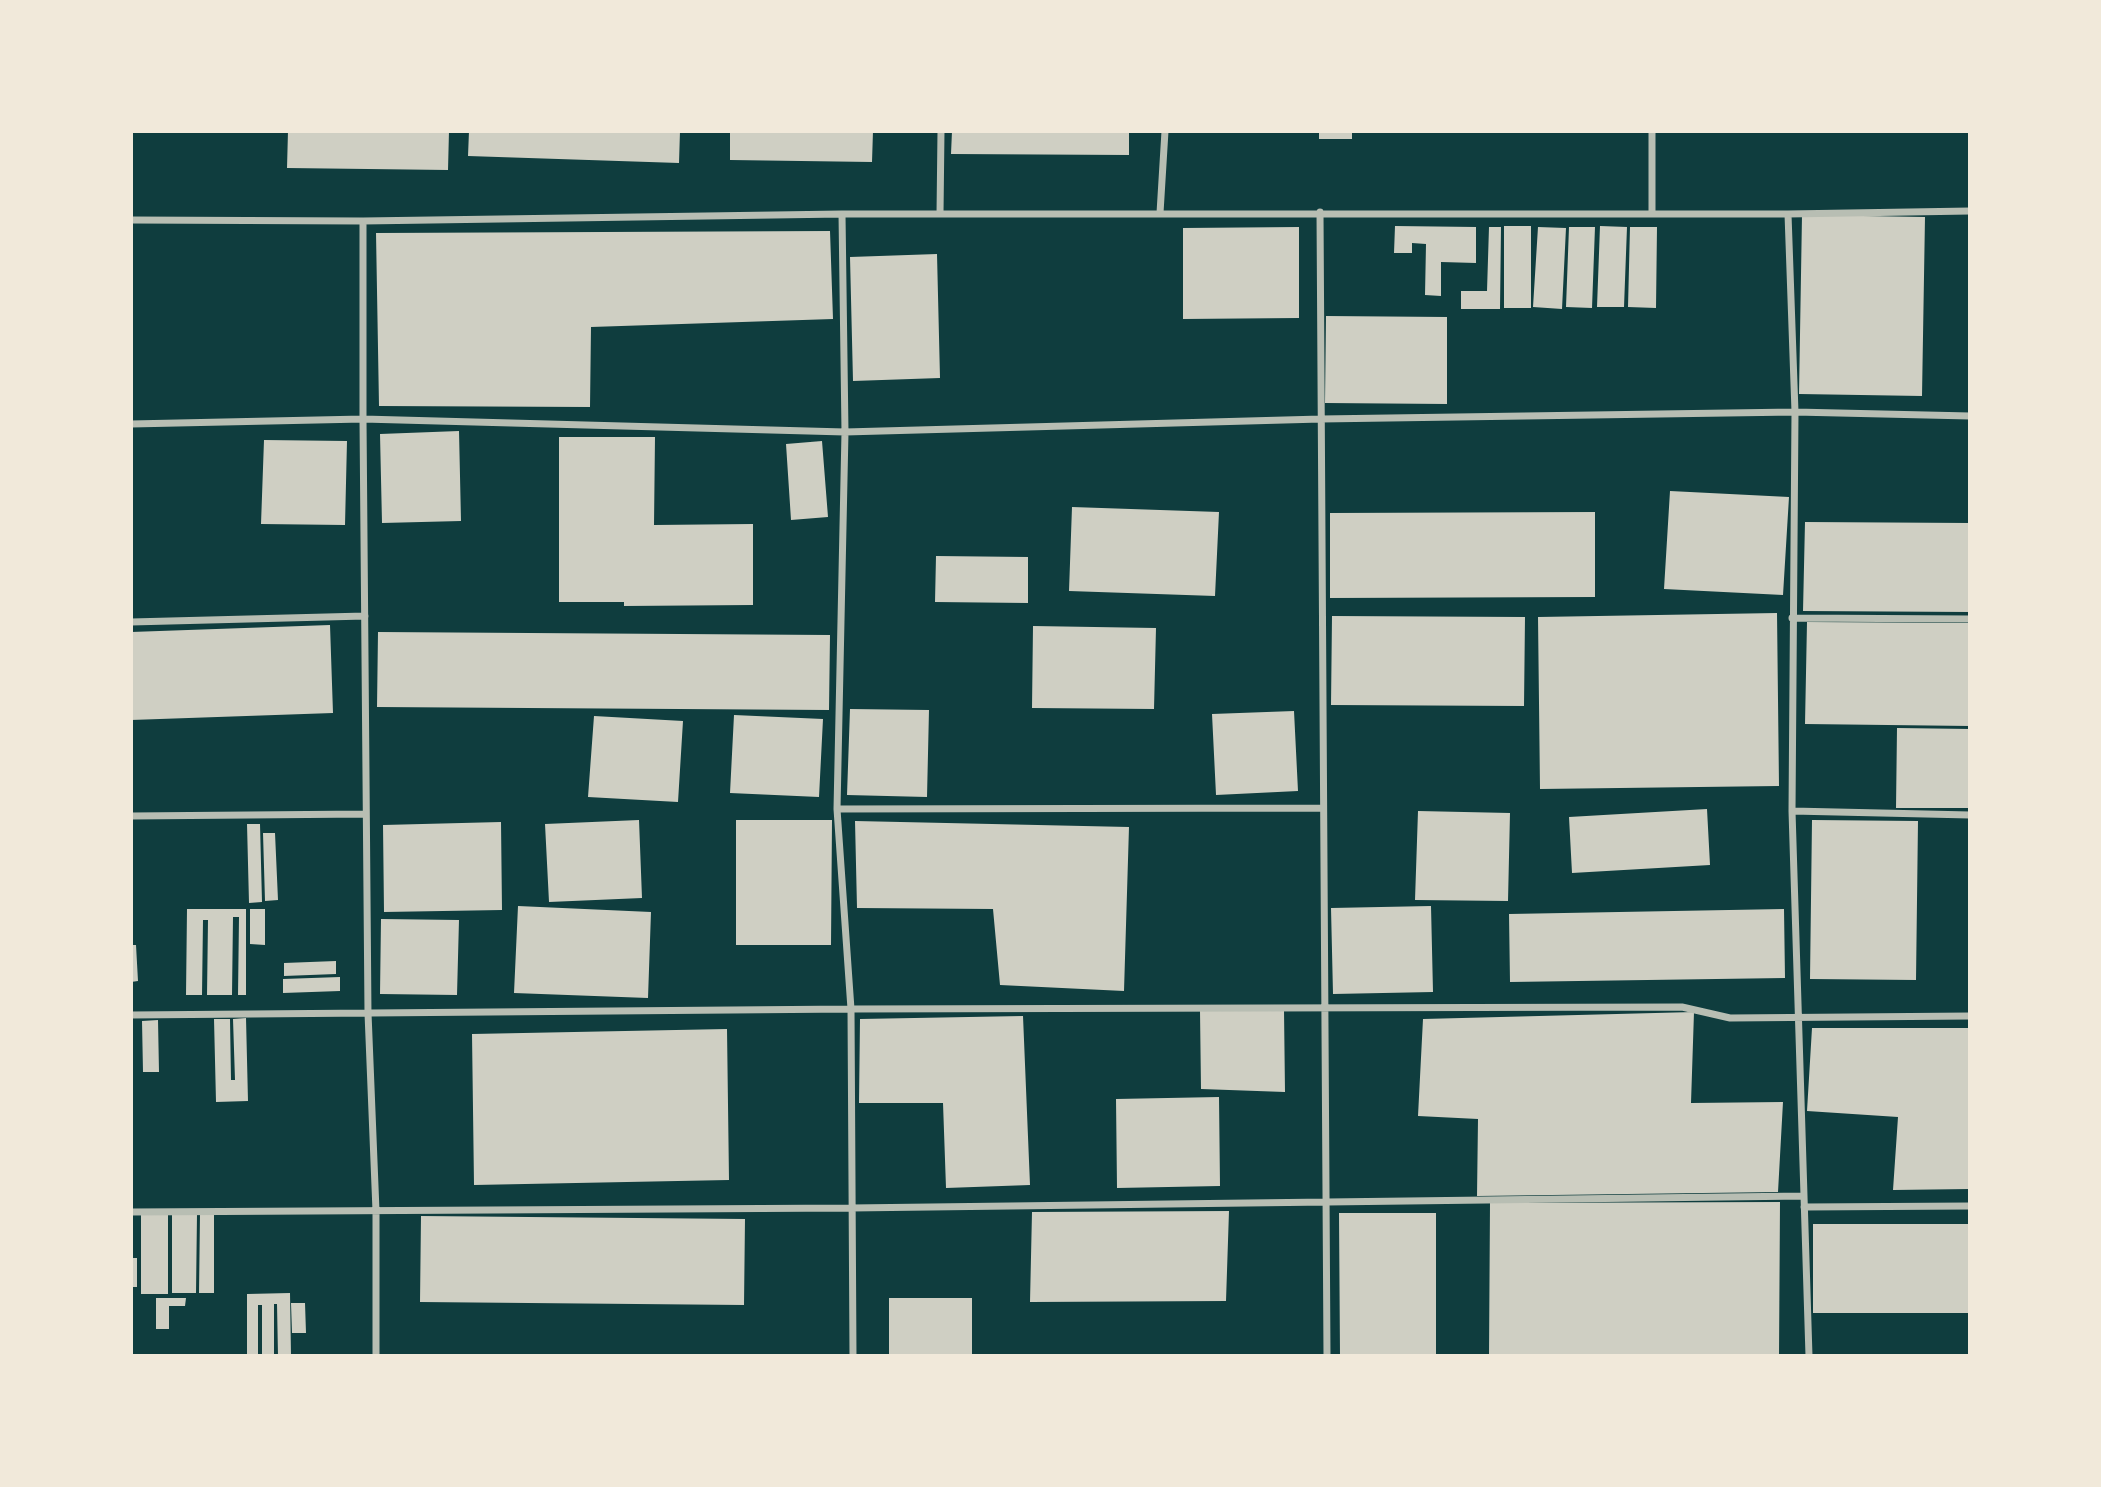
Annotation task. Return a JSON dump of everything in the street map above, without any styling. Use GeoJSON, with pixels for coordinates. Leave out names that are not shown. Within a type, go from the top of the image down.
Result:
{"type":"FeatureCollection","features":[{"type":"Feature","properties":{"kind":"street"},"geometry":{"type":"LineString","coordinates":[[940,214],[941,131]]}},
{"type":"Feature","properties":{"kind":"street"},"geometry":{"type":"LineString","coordinates":[[1160,213],[1165,131]]}},
{"type":"Feature","properties":{"kind":"street"},"geometry":{"type":"LineString","coordinates":[[1652,131],[1652,213]]}},
{"type":"Feature","properties":{"kind":"street"},"geometry":{"type":"LineString","coordinates":[[131,220],[363,221],[842,214],[1788,214],[1970,211]]}},
{"type":"Feature","properties":{"kind":"street"},"geometry":{"type":"LineString","coordinates":[[1320,212],[1327,1356]]}},
{"type":"Feature","properties":{"kind":"street"},"geometry":{"type":"LineString","coordinates":[[842,214],[845,432],[837,809],[850,1009],[853,1356]]}},
{"type":"Feature","properties":{"kind":"street"},"geometry":{"type":"LineString","coordinates":[[1788,214],[1795,412],[1792,811],[1809,1356]]}},
{"type":"Feature","properties":{"kind":"street"},"geometry":{"type":"LineString","coordinates":[[363,221],[368,1013],[376,1211],[376,1356]]}},
{"type":"Feature","properties":{"kind":"street"},"geometry":{"type":"LineString","coordinates":[[131,424],[363,419],[845,432],[1321,419],[1795,412],[1970,416]]}},
{"type":"Feature","properties":{"kind":"street"},"geometry":{"type":"LineString","coordinates":[[131,622],[365,616]]}},
{"type":"Feature","properties":{"kind":"street"},"geometry":{"type":"LineString","coordinates":[[1792,618],[1970,619]]}},
{"type":"Feature","properties":{"kind":"street"},"geometry":{"type":"LineString","coordinates":[[837,809],[1323,808]]}},
{"type":"Feature","properties":{"kind":"street"},"geometry":{"type":"LineString","coordinates":[[1792,811],[1970,815]]}},
{"type":"Feature","properties":{"kind":"street"},"geometry":{"type":"LineString","coordinates":[[131,816],[366,814]]}},
{"type":"Feature","properties":{"kind":"street"},"geometry":{"type":"LineString","coordinates":[[131,1015],[850,1009],[1682,1007],[1730,1018],[1970,1016]]}},
{"type":"Feature","properties":{"kind":"street"},"geometry":{"type":"LineString","coordinates":[[131,1212],[851,1208],[1804,1196]]}},
{"type":"Feature","properties":{"kind":"street"},"geometry":{"type":"LineString","coordinates":[[1804,1207],[1970,1206]]}},
{"type":"Feature","properties":{"kind":"building"},"geometry":{"type":"Polygon","coordinates":[[[288,131],[449,131],[448,170],[287,168],[288,131]]]}},
{"type":"Feature","properties":{"kind":"building"},"geometry":{"type":"Polygon","coordinates":[[[469,131],[680,131],[679,163],[468,156],[469,131]]]}},
{"type":"Feature","properties":{"kind":"building"},"geometry":{"type":"Polygon","coordinates":[[[730,131],[873,131],[872,162],[730,160],[730,131]]]}},
{"type":"Feature","properties":{"kind":"building"},"geometry":{"type":"Polygon","coordinates":[[[952,131],[1129,131],[1129,155],[951,154],[952,131]]]}},
{"type":"Feature","properties":{"kind":"building"},"geometry":{"type":"Polygon","coordinates":[[[1319,131],[1352,131],[1352,139],[1319,139],[1319,131]]]}},
{"type":"Feature","properties":{"kind":"building"},"geometry":{"type":"Polygon","coordinates":[[[1802,215],[1925,217],[1922,396],[1799,394],[1802,215]]]}},
{"type":"Feature","properties":{"kind":"building"},"geometry":{"type":"Polygon","coordinates":[[[1395,226],[1476,227],[1476,263],[1441,262],[1441,296],[1425,295],[1426,244],[1412,243],[1412,253],[1394,253],[1395,226]]]}},
{"type":"Feature","properties":{"kind":"building"},"geometry":{"type":"Polygon","coordinates":[[[1504,226],[1531,226],[1531,308],[1504,308],[1504,226]]]}},
{"type":"Feature","properties":{"kind":"building"},"geometry":{"type":"Polygon","coordinates":[[[1600,226],[1627,227],[1624,307],[1597,307],[1600,226]]]}},
{"type":"Feature","properties":{"kind":"building"},"geometry":{"type":"Polygon","coordinates":[[[1299,227],[1299,318],[1183,319],[1183,228],[1299,227]]]}},
{"type":"Feature","properties":{"kind":"building"},"geometry":{"type":"Polygon","coordinates":[[[1489,227],[1501,227],[1500,309],[1461,309],[1461,291],[1487,291],[1489,227]]]}},
{"type":"Feature","properties":{"kind":"building"},"geometry":{"type":"Polygon","coordinates":[[[1538,227],[1566,228],[1562,309],[1533,307],[1538,227]]]}},
{"type":"Feature","properties":{"kind":"building"},"geometry":{"type":"Polygon","coordinates":[[[1569,227],[1595,227],[1592,308],[1566,307],[1569,227]]]}},
{"type":"Feature","properties":{"kind":"building"},"geometry":{"type":"Polygon","coordinates":[[[1630,227],[1657,227],[1656,308],[1628,307],[1630,227]]]}},
{"type":"Feature","properties":{"kind":"building"},"geometry":{"type":"Polygon","coordinates":[[[830,231],[833,319],[591,327],[590,407],[379,406],[376,233],[830,231]]]}},
{"type":"Feature","properties":{"kind":"building"},"geometry":{"type":"Polygon","coordinates":[[[937,254],[940,378],[853,381],[850,257],[937,254]]]}},
{"type":"Feature","properties":{"kind":"building"},"geometry":{"type":"Polygon","coordinates":[[[1326,316],[1447,317],[1447,404],[1325,403],[1326,316]]]}},
{"type":"Feature","properties":{"kind":"building"},"geometry":{"type":"Polygon","coordinates":[[[459,431],[461,521],[382,523],[380,434],[459,431]]]}},
{"type":"Feature","properties":{"kind":"building"},"geometry":{"type":"Polygon","coordinates":[[[559,437],[655,437],[654,525],[753,524],[753,605],[624,606],[624,602],[559,602],[559,437]]]}},
{"type":"Feature","properties":{"kind":"building"},"geometry":{"type":"Polygon","coordinates":[[[264,440],[347,441],[345,525],[261,524],[264,440]]]}},
{"type":"Feature","properties":{"kind":"building"},"geometry":{"type":"Polygon","coordinates":[[[822,441],[828,517],[791,520],[786,444],[822,441]]]}},
{"type":"Feature","properties":{"kind":"building"},"geometry":{"type":"Polygon","coordinates":[[[1670,491],[1789,497],[1783,595],[1664,589],[1670,491]]]}},
{"type":"Feature","properties":{"kind":"building"},"geometry":{"type":"Polygon","coordinates":[[[1072,507],[1219,512],[1215,596],[1069,591],[1072,507]]]}},
{"type":"Feature","properties":{"kind":"building"},"geometry":{"type":"Polygon","coordinates":[[[1595,512],[1595,597],[1330,598],[1330,513],[1595,512]]]}},
{"type":"Feature","properties":{"kind":"building"},"geometry":{"type":"Polygon","coordinates":[[[1805,522],[1970,523],[1970,612],[1803,611],[1805,522]]]}},
{"type":"Feature","properties":{"kind":"building"},"geometry":{"type":"Polygon","coordinates":[[[936,556],[1028,557],[1028,603],[935,602],[936,556]]]}},
{"type":"Feature","properties":{"kind":"building"},"geometry":{"type":"Polygon","coordinates":[[[1777,613],[1779,786],[1540,789],[1538,617],[1777,613]]]}},
{"type":"Feature","properties":{"kind":"building"},"geometry":{"type":"Polygon","coordinates":[[[1332,616],[1525,617],[1524,706],[1331,705],[1332,616]]]}},
{"type":"Feature","properties":{"kind":"building"},"geometry":{"type":"Polygon","coordinates":[[[1807,622],[1970,623],[1970,726],[1805,724],[1807,622]]]}},
{"type":"Feature","properties":{"kind":"building"},"geometry":{"type":"Polygon","coordinates":[[[330,625],[333,713],[131,720],[131,632],[330,625]]]}},
{"type":"Feature","properties":{"kind":"building"},"geometry":{"type":"Polygon","coordinates":[[[1033,626],[1156,628],[1154,709],[1032,708],[1033,626]]]}},
{"type":"Feature","properties":{"kind":"building"},"geometry":{"type":"Polygon","coordinates":[[[378,632],[830,635],[829,710],[377,707],[378,632]]]}},
{"type":"Feature","properties":{"kind":"building"},"geometry":{"type":"Polygon","coordinates":[[[850,709],[929,710],[927,797],[847,795],[850,709]]]}},
{"type":"Feature","properties":{"kind":"building"},"geometry":{"type":"Polygon","coordinates":[[[1294,711],[1298,791],[1216,795],[1212,714],[1294,711]]]}},
{"type":"Feature","properties":{"kind":"building"},"geometry":{"type":"Polygon","coordinates":[[[734,715],[823,719],[819,797],[730,793],[734,715]]]}},
{"type":"Feature","properties":{"kind":"building"},"geometry":{"type":"Polygon","coordinates":[[[594,716],[683,721],[678,802],[588,797],[594,716]]]}},
{"type":"Feature","properties":{"kind":"building"},"geometry":{"type":"Polygon","coordinates":[[[1897,728],[1970,729],[1970,808],[1896,808],[1897,728]]]}},
{"type":"Feature","properties":{"kind":"building"},"geometry":{"type":"Polygon","coordinates":[[[1707,809],[1710,865],[1572,873],[1569,817],[1707,809]]]}},
{"type":"Feature","properties":{"kind":"building"},"geometry":{"type":"Polygon","coordinates":[[[1418,811],[1510,813],[1508,901],[1415,900],[1418,811]]]}},
{"type":"Feature","properties":{"kind":"building"},"geometry":{"type":"Polygon","coordinates":[[[639,820],[642,898],[549,902],[545,824],[639,820]]]}},
{"type":"Feature","properties":{"kind":"building"},"geometry":{"type":"Polygon","coordinates":[[[736,820],[832,820],[831,945],[736,945],[736,820]]]}},
{"type":"Feature","properties":{"kind":"building"},"geometry":{"type":"Polygon","coordinates":[[[1812,820],[1918,821],[1916,980],[1810,979],[1812,820]]]}},
{"type":"Feature","properties":{"kind":"building"},"geometry":{"type":"Polygon","coordinates":[[[855,821],[1129,827],[1124,991],[1000,985],[993,909],[857,908],[855,821]]]}},
{"type":"Feature","properties":{"kind":"building"},"geometry":{"type":"Polygon","coordinates":[[[501,822],[502,910],[384,912],[383,825],[501,822]]]}},
{"type":"Feature","properties":{"kind":"building"},"geometry":{"type":"Polygon","coordinates":[[[247,824],[260,824],[262,902],[249,903],[247,824]]]}},
{"type":"Feature","properties":{"kind":"building"},"geometry":{"type":"Polygon","coordinates":[[[263,833],[275,833],[278,900],[265,901],[263,833]]]}},
{"type":"Feature","properties":{"kind":"building"},"geometry":{"type":"Polygon","coordinates":[[[518,906],[651,912],[648,998],[514,993],[518,906]]]}},
{"type":"Feature","properties":{"kind":"building"},"geometry":{"type":"Polygon","coordinates":[[[1431,906],[1433,992],[1333,994],[1331,908],[1431,906]]]}},
{"type":"Feature","properties":{"kind":"building"},"geometry":{"type":"Polygon","coordinates":[[[187,909],[246,909],[246,995],[238,995],[239,917],[233,917],[232,995],[207,995],[208,920],[203,920],[202,995],[186,995],[187,909]]]}},
{"type":"Feature","properties":{"kind":"building"},"geometry":{"type":"Polygon","coordinates":[[[250,909],[265,909],[265,945],[250,944],[250,909]]]}},
{"type":"Feature","properties":{"kind":"building"},"geometry":{"type":"Polygon","coordinates":[[[1784,909],[1785,978],[1510,982],[1509,914],[1784,909]]]}},
{"type":"Feature","properties":{"kind":"building"},"geometry":{"type":"Polygon","coordinates":[[[381,919],[459,920],[457,995],[380,994],[381,919]]]}},
{"type":"Feature","properties":{"kind":"building"},"geometry":{"type":"Polygon","coordinates":[[[131,945],[136,945],[138,981],[131,982],[131,945]]]}},
{"type":"Feature","properties":{"kind":"building"},"geometry":{"type":"Polygon","coordinates":[[[336,961],[336,974],[284,976],[284,963],[336,961]]]}},
{"type":"Feature","properties":{"kind":"building"},"geometry":{"type":"Polygon","coordinates":[[[340,977],[340,991],[283,993],[283,979],[340,977]]]}},
{"type":"Feature","properties":{"kind":"building"},"geometry":{"type":"Polygon","coordinates":[[[1284,1010],[1285,1092],[1201,1089],[1200,1011],[1284,1010]]]}},
{"type":"Feature","properties":{"kind":"building"},"geometry":{"type":"Polygon","coordinates":[[[1694,1012],[1691,1103],[1783,1102],[1778,1192],[1477,1196],[1478,1119],[1418,1116],[1423,1019],[1694,1012]]]}},
{"type":"Feature","properties":{"kind":"building"},"geometry":{"type":"Polygon","coordinates":[[[1023,1016],[1030,1185],[946,1188],[943,1103],[859,1103],[860,1019],[1023,1016]]]}},
{"type":"Feature","properties":{"kind":"building"},"geometry":{"type":"Polygon","coordinates":[[[246,1018],[248,1101],[216,1102],[214,1019],[230,1019],[231,1080],[235,1080],[233,1019],[246,1018]]]}},
{"type":"Feature","properties":{"kind":"building"},"geometry":{"type":"Polygon","coordinates":[[[158,1020],[159,1072],[143,1072],[142,1021],[158,1020]]]}},
{"type":"Feature","properties":{"kind":"building"},"geometry":{"type":"Polygon","coordinates":[[[1812,1028],[1970,1028],[1970,1189],[1893,1190],[1898,1117],[1807,1111],[1812,1028]]]}},
{"type":"Feature","properties":{"kind":"building"},"geometry":{"type":"Polygon","coordinates":[[[727,1029],[729,1180],[474,1185],[472,1034],[727,1029]]]}},
{"type":"Feature","properties":{"kind":"building"},"geometry":{"type":"Polygon","coordinates":[[[1219,1097],[1220,1186],[1117,1188],[1116,1099],[1219,1097]]]}},
{"type":"Feature","properties":{"kind":"building"},"geometry":{"type":"Polygon","coordinates":[[[1780,1202],[1779,1356],[1489,1356],[1490,1203],[1780,1202]]]}},
{"type":"Feature","properties":{"kind":"building"},"geometry":{"type":"Polygon","coordinates":[[[1229,1211],[1226,1301],[1030,1302],[1032,1212],[1229,1211]]]}},
{"type":"Feature","properties":{"kind":"building"},"geometry":{"type":"Polygon","coordinates":[[[1339,1213],[1436,1213],[1436,1356],[1340,1356],[1339,1213]]]}},
{"type":"Feature","properties":{"kind":"building"},"geometry":{"type":"Polygon","coordinates":[[[141,1214],[168,1214],[168,1294],[141,1294],[141,1214]]]}},
{"type":"Feature","properties":{"kind":"building"},"geometry":{"type":"Polygon","coordinates":[[[172,1214],[197,1214],[196,1293],[172,1293],[172,1214]]]}},
{"type":"Feature","properties":{"kind":"building"},"geometry":{"type":"Polygon","coordinates":[[[200,1214],[214,1214],[214,1293],[199,1293],[200,1214]]]}},
{"type":"Feature","properties":{"kind":"building"},"geometry":{"type":"Polygon","coordinates":[[[421,1216],[745,1219],[744,1305],[420,1302],[421,1216]]]}},
{"type":"Feature","properties":{"kind":"building"},"geometry":{"type":"Polygon","coordinates":[[[1813,1224],[1970,1224],[1970,1313],[1813,1313],[1813,1224]]]}},
{"type":"Feature","properties":{"kind":"building"},"geometry":{"type":"Polygon","coordinates":[[[131,1258],[137,1258],[137,1287],[131,1287],[131,1258]]]}},
{"type":"Feature","properties":{"kind":"building"},"geometry":{"type":"Polygon","coordinates":[[[290,1293],[291,1356],[278,1356],[277,1304],[274,1304],[274,1356],[262,1356],[262,1305],[258,1305],[258,1356],[247,1356],[247,1294],[290,1293]]]}},
{"type":"Feature","properties":{"kind":"building"},"geometry":{"type":"Polygon","coordinates":[[[156,1298],[186,1298],[185,1306],[169,1306],[169,1329],[156,1329],[156,1298]]]}},
{"type":"Feature","properties":{"kind":"building"},"geometry":{"type":"Polygon","coordinates":[[[889,1298],[972,1298],[972,1356],[889,1356],[889,1298]]]}},
{"type":"Feature","properties":{"kind":"building"},"geometry":{"type":"Polygon","coordinates":[[[291,1303],[305,1303],[306,1333],[292,1333],[291,1303]]]}}]}
